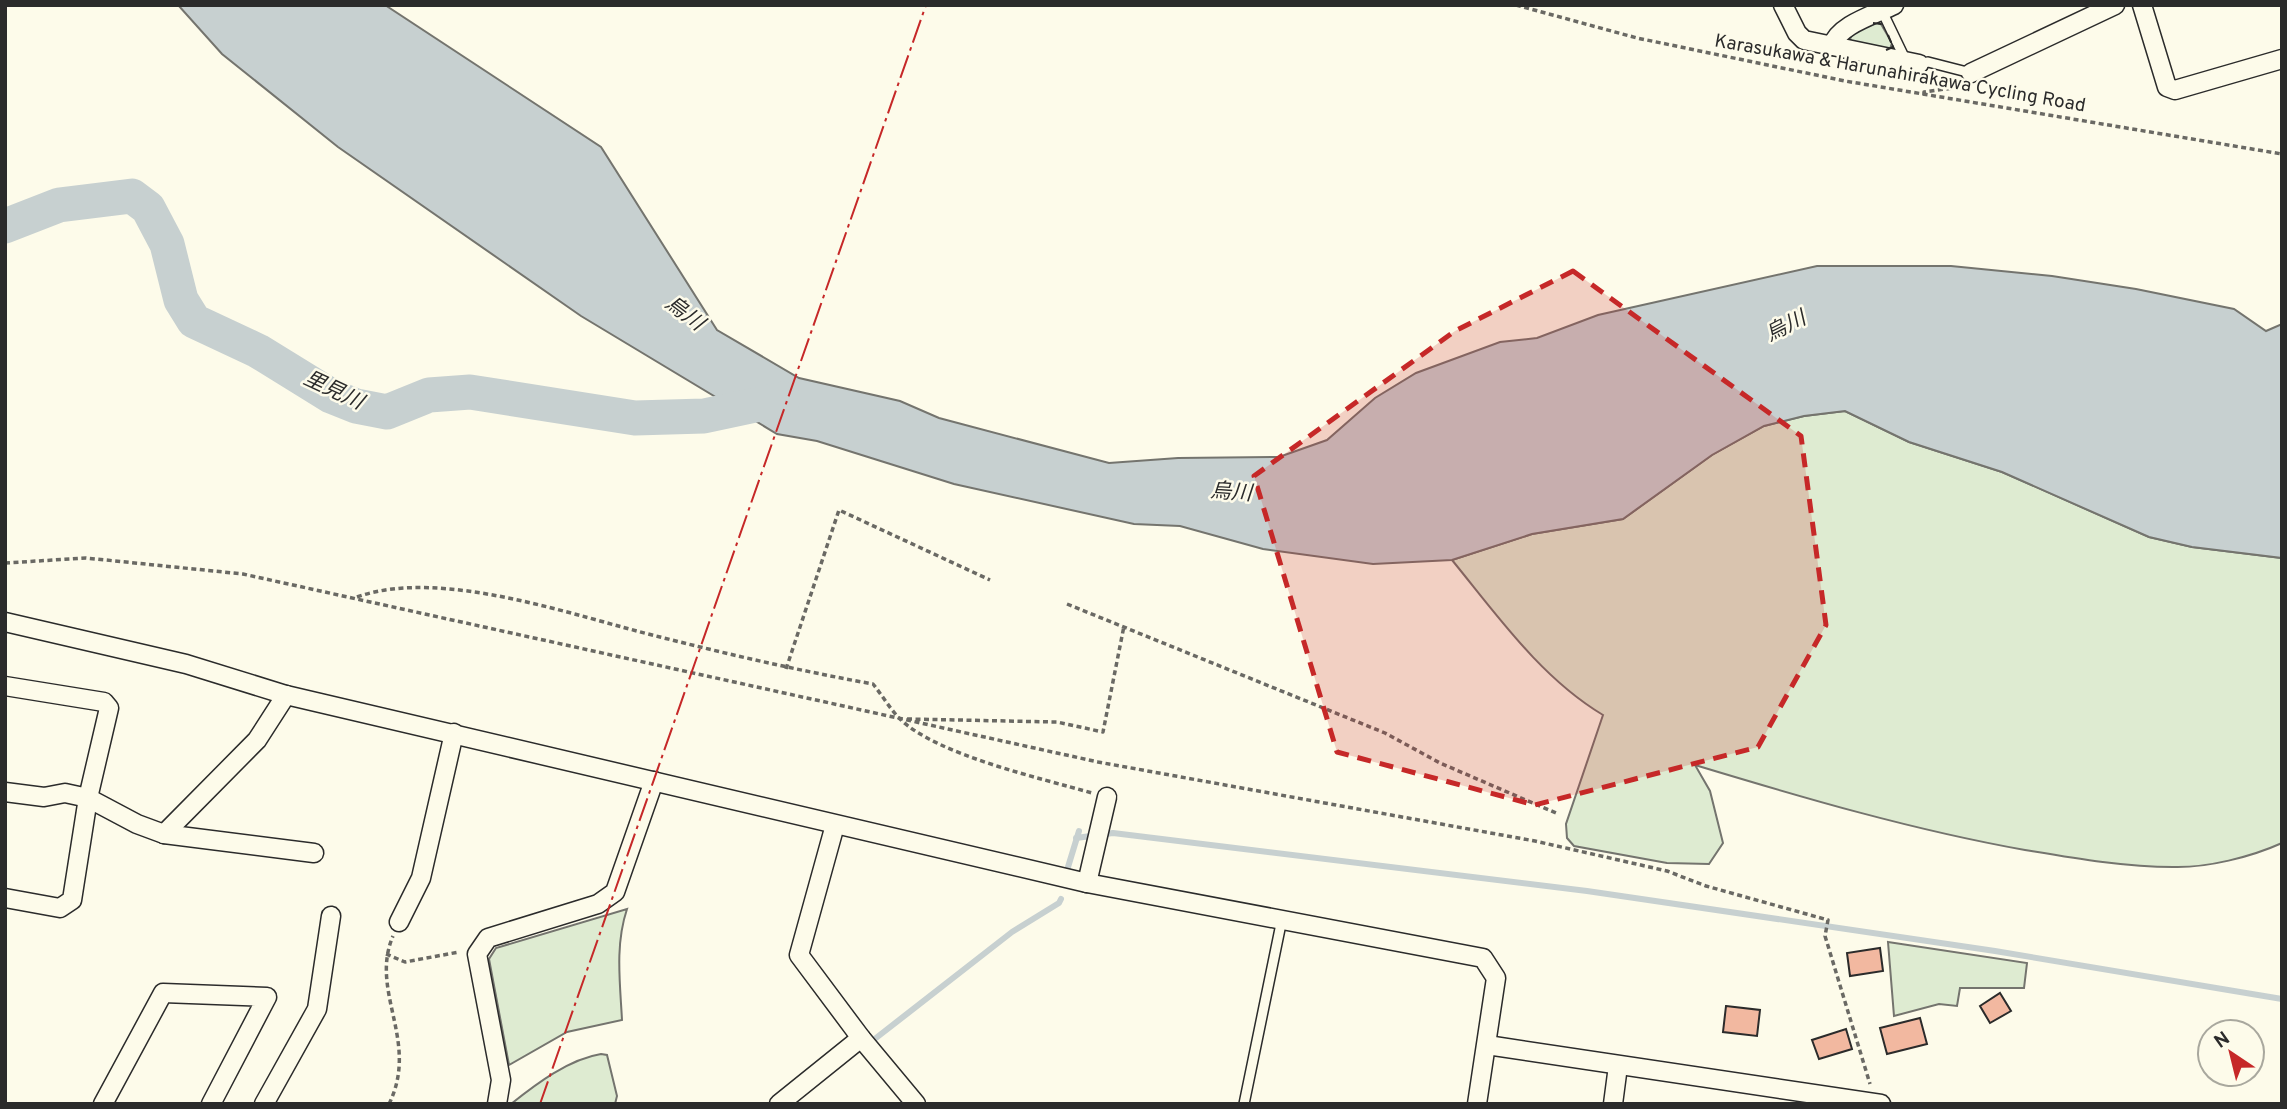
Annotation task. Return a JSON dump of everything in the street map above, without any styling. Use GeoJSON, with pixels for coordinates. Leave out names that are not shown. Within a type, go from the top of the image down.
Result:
{"type":"FeatureCollection","features":[{"type":"Feature","properties":{"kind":"street"},"geometry":{"type":"LineString","coordinates":[[1783,5],[1797,33],[1804,40],[1912,63]]}},
{"type":"Feature","properties":{"kind":"street"},"geometry":{"type":"LineString","coordinates":[[1972,73],[2115,5]]}},
{"type":"Feature","properties":{"kind":"street"},"geometry":{"type":"LineString","coordinates":[[2142,5],[2167,88],[2175,90],[2282,59]]}},
{"type":"Feature","properties":{"kind":"street"},"geometry":{"type":"LineString","coordinates":[[1832,46],[1835,36],[1888,8]]}},
{"type":"Feature","properties":{"kind":"street"},"geometry":{"type":"LineString","coordinates":[[5,622],[186,664],[286,695],[1087,883],[1483,958],[1496,978],[1477,1104]]}},
{"type":"Feature","properties":{"kind":"street"},"geometry":{"type":"LineString","coordinates":[[5,686],[104,702],[109,708],[88,798],[72,900],[60,908],[5,898]]}},
{"type":"Feature","properties":{"kind":"street"},"geometry":{"type":"LineString","coordinates":[[164,834],[257,740],[286,695]]}},
{"type":"Feature","properties":{"kind":"street"},"geometry":{"type":"LineString","coordinates":[[399,922],[421,878],[454,733]]}},
{"type":"Feature","properties":{"kind":"street"},"geometry":{"type":"LineString","coordinates":[[498,1104],[501,1080],[477,954],[488,939],[598,904],[615,892],[654,781]]}},
{"type":"Feature","properties":{"kind":"street"},"geometry":{"type":"LineString","coordinates":[[5,792],[44,797],[65,793],[88,798],[137,824],[164,834],[314,853]]}},
{"type":"Feature","properties":{"kind":"street"},"geometry":{"type":"LineString","coordinates":[[1087,883],[1107,797]]}},
{"type":"Feature","properties":{"kind":"street"},"geometry":{"type":"LineString","coordinates":[[835,825],[799,955],[861,1038],[916,1104]]}},
{"type":"Feature","properties":{"kind":"street"},"geometry":{"type":"LineString","coordinates":[[264,1104],[317,1009],[331,916]]}},
{"type":"Feature","properties":{"kind":"street"},"geometry":{"type":"LineString","coordinates":[[103,1104],[163,993],[267,997],[211,1104]]}},
{"type":"Feature","properties":{"kind":"street"},"geometry":{"type":"LineString","coordinates":[[779,1104],[861,1038]]}},
{"type":"Feature","properties":{"kind":"street"},"geometry":{"type":"LineString","coordinates":[[1487,1045],[1819,1099],[1878,1103]]}},
{"type":"Feature","properties":{"kind":"street"},"geometry":{"type":"LineString","coordinates":[[1613,1104],[1618,1066]]}},
{"type":"Feature","properties":{"kind":"lane"},"geometry":{"type":"LineString","coordinates":[[1888,8],[1912,63],[1927,62],[1972,73]]}},
{"type":"Feature","properties":{"kind":"lane"},"geometry":{"type":"LineString","coordinates":[[1244,1104],[1282,919]]}},
{"type":"Feature","properties":{"kind":"path","name":"Karasukawa & Harunahirakawa Cycling Road"},"geometry":{"type":"LineString","coordinates":[[1516,5],[1637,38],[1845,81],[2282,154]]}},
{"type":"Feature","properties":{"kind":"path"},"geometry":{"type":"LineString","coordinates":[[786,669],[839,510],[990,580]]}},
{"type":"Feature","properties":{"kind":"path"},"geometry":{"type":"LineString","coordinates":[[5,563],[63,559],[132,561],[243,574],[900,720],[1125,767],[1535,841],[1667,871],[1706,886],[1828,920],[1825,936],[1878,1103]]}},
{"type":"Feature","properties":{"kind":"path"},"geometry":{"type":"LineString","coordinates":[[356,597],[374,591],[462,589],[786,669],[873,684],[900,720],[935,741],[977,757],[1107,797]]}},
{"type":"Feature","properties":{"kind":"path"},"geometry":{"type":"LineString","coordinates":[[1068,604],[1385,733],[1440,763],[1556,813]]}},
{"type":"Feature","properties":{"kind":"path"},"geometry":{"type":"LineString","coordinates":[[900,720],[1057,722],[1103,732],[1125,626]]}},
{"type":"Feature","properties":{"kind":"path"},"geometry":{"type":"LineString","coordinates":[[389,1104],[398,1085],[402,1062],[384,959],[399,922]]}},
{"type":"Feature","properties":{"kind":"path"},"geometry":{"type":"LineString","coordinates":[[386,952],[387,955],[405,962],[463,951],[477,954]]}},
{"type":"Feature","properties":{"kind":"highlighted area"},"geometry":{"type":"Polygon","coordinates":[[[1573,271],[1801,436],[1826,625],[1758,747],[1535,805],[1337,752],[1254,476],[1455,331],[1573,271]]]}},
{"type":"Feature","properties":{"kind":"green space"},"geometry":{"type":"Polygon","coordinates":[[[1875,22],[1881,24],[1892,43],[1890,49],[1853,43],[1850,39],[1853,32],[1875,22]]]}},
{"type":"Feature","properties":{"kind":"green space"},"geometry":{"type":"Polygon","coordinates":[[[1845,411],[1909,442],[2002,472],[2149,537],[2192,547],[2282,558],[2282,843],[2243,857],[2200,866],[2155,867],[2099,862],[2025,850],[1900,823],[1695,765],[1710,791],[1723,843],[1709,864],[1667,863],[1574,846],[1567,838],[1566,824],[1603,715],[1560,683],[1540,664],[1452,560],[1532,534],[1623,519],[1712,455],[1764,426],[1804,416],[1845,411]]]}},
{"type":"Feature","properties":{"kind":"green space"},"geometry":{"type":"Polygon","coordinates":[[[627,909],[620,950],[622,1020],[567,1032],[509,1065],[489,959],[496,948],[627,909]]]}},
{"type":"Feature","properties":{"kind":"green space"},"geometry":{"type":"Polygon","coordinates":[[[1888,942],[2027,963],[2024,988],[1960,988],[1957,1006],[1939,1004],[1894,1016],[1888,942]]]}},
{"type":"Feature","properties":{"kind":"green space"},"geometry":{"type":"Polygon","coordinates":[[[601,1054],[607,1055],[617,1096],[615,1104],[511,1104],[565,1067],[601,1054]]]}},
{"type":"Feature","properties":{"kind":"water","name":"烏川"},"geometry":{"type":"Polygon","coordinates":[[[178,5],[385,5],[601,147],[717,330],[799,378],[900,401],[939,418],[1109,463],[1178,458],[1279,457],[1327,440],[1375,398],[1416,373],[1500,342],[1537,338],[1598,315],[1817,266],[1951,266],[2052,276],[2136,289],[2234,309],[2266,331],[2282,324],[2282,558],[2192,547],[2149,537],[2002,472],[1909,442],[1845,411],[1804,416],[1764,426],[1712,455],[1623,519],[1532,534],[1452,560],[1373,564],[1263,549],[1180,526],[1134,524],[954,484],[817,441],[777,434],[581,316],[338,147],[222,54],[178,5]]]}},
{"type":"Feature","properties":{"kind":"building"},"geometry":{"type":"Polygon","coordinates":[[[1880,948],[1883,971],[1850,976],[1847,953],[1880,948]]]}},
{"type":"Feature","properties":{"kind":"building"},"geometry":{"type":"Polygon","coordinates":[[[2000,993],[2011,1011],[1990,1023],[1980,1006],[2000,993]]]}},
{"type":"Feature","properties":{"kind":"building"},"geometry":{"type":"Polygon","coordinates":[[[1726,1006],[1760,1010],[1757,1036],[1723,1032],[1726,1006]]]}},
{"type":"Feature","properties":{"kind":"building"},"geometry":{"type":"Polygon","coordinates":[[[1920,1018],[1927,1044],[1887,1054],[1880,1028],[1920,1018]]]}},
{"type":"Feature","properties":{"kind":"building"},"geometry":{"type":"Polygon","coordinates":[[[1846,1029],[1852,1049],[1819,1059],[1812,1040],[1846,1029]]]}},
{"type":"Feature","properties":{"kind":"waterway","name":"里見川"},"geometry":{"type":"LineString","coordinates":[[5,226],[59,205],[132,196],[148,208],[167,244],[181,300],[194,321],[258,351],[331,396],[356,406],[387,412],[429,395],[470,392],[635,418],[704,416],[783,399]]}},
{"type":"Feature","properties":{"kind":"waterway"},"geometry":{"type":"LineString","coordinates":[[1068,867],[1079,831]]}},
{"type":"Feature","properties":{"kind":"waterway"},"geometry":{"type":"LineString","coordinates":[[1076,838],[1113,833],[1587,891],[1995,951],[2282,999]]}},
{"type":"Feature","properties":{"kind":"waterway"},"geometry":{"type":"LineString","coordinates":[[876,1038],[1012,932],[1059,903],[1061,899]]}},
{"type":"Feature","properties":{"kind":"fence"},"geometry":{"type":"LineString","coordinates":[[1873,23],[1881,24],[1884,28]]}},
{"type":"Feature","properties":{"kind":"fence"},"geometry":{"type":"LineString","coordinates":[[1886,50],[1893,47],[1888,35]]}},
{"type":"Feature","properties":{"kind":"power"},"geometry":{"type":"LineString","coordinates":[[540,1104],[926,5]]}}]}
